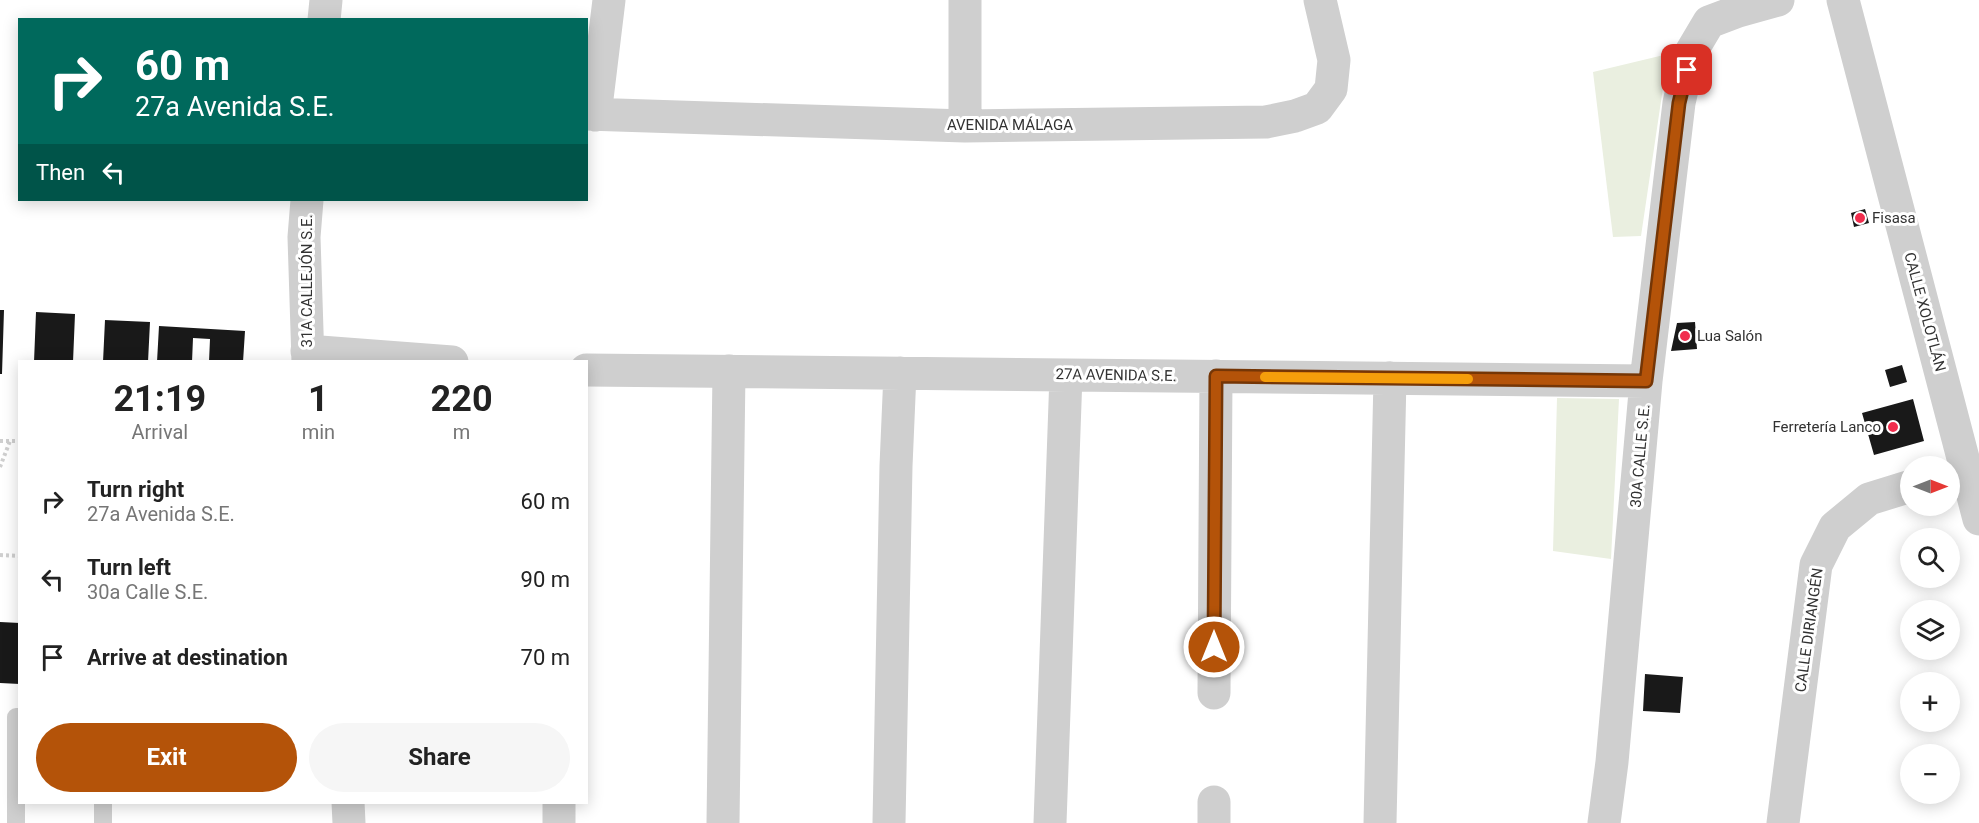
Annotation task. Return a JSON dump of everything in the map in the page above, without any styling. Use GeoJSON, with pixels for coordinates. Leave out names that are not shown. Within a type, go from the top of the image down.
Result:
{"type":"FeatureCollection","features":[{"type":"Feature","properties":{"kind":"street"},"geometry":{"type":"LineString","coordinates":[[324,18],[326,0]]}},
{"type":"Feature","properties":{"kind":"street"},"geometry":{"type":"LineString","coordinates":[[591,115],[609,0]]}},
{"type":"Feature","properties":{"kind":"street"},"geometry":{"type":"LineString","coordinates":[[964,126],[965,0]]}},
{"type":"Feature","properties":{"kind":"street","name":"AVENIDA MÁLAGA"},"geometry":{"type":"LineString","coordinates":[[591,115],[964,126],[1266,122],[1295,116],[1317,108],[1330,89],[1334,60],[1320,0]]}},
{"type":"Feature","properties":{"kind":"street","name":"30A CALLE S.E."},"geometry":{"type":"LineString","coordinates":[[1604,823],[1612,762],[1646,381],[1679,103],[1690,54],[1709,22],[1778,0]]}},
{"type":"Feature","properties":{"kind":"street","name":"CALLE XOLOTLÁN"},"geometry":{"type":"LineString","coordinates":[[1843,0],[1954,456]]}},
{"type":"Feature","properties":{"kind":"street","name":"31A CALLEJÓN S.E."},"geometry":{"type":"LineString","coordinates":[[307,201],[304,237],[307,356]]}},
{"type":"Feature","properties":{"kind":"street"},"geometry":{"type":"LineString","coordinates":[[307,356],[404,360]]}},
{"type":"Feature","properties":{"kind":"street","name":"27A AVENIDA S.E."},"geometry":{"type":"LineString","coordinates":[[588,370],[1646,381]]}},
{"type":"Feature","properties":{"kind":"street"},"geometry":{"type":"LineString","coordinates":[[723,823],[729,371]]}},
{"type":"Feature","properties":{"kind":"street"},"geometry":{"type":"LineString","coordinates":[[889,823],[900,373]]}},
{"type":"Feature","properties":{"kind":"street"},"geometry":{"type":"LineString","coordinates":[[1050,823],[1066,375]]}},
{"type":"Feature","properties":{"kind":"street"},"geometry":{"type":"LineString","coordinates":[[1214,693],[1216,376]]}},
{"type":"Feature","properties":{"kind":"street"},"geometry":{"type":"LineString","coordinates":[[1380,823],[1390,378]]}},
{"type":"Feature","properties":{"kind":"street","name":"CALLE XOLOTLÁN"},"geometry":{"type":"LineString","coordinates":[[1960,476],[1979,519]]}},
{"type":"Feature","properties":{"kind":"street","name":"CALLE DIRIANGÉN"},"geometry":{"type":"LineString","coordinates":[[1783,823],[1816,565],[1835,527],[1869,499],[1900,489]]}},
{"type":"Feature","properties":{"kind":"street"},"geometry":{"type":"LineString","coordinates":[[348,804],[350,823]]}},
{"type":"Feature","properties":{"kind":"street"},"geometry":{"type":"LineString","coordinates":[[559,804],[559,823]]}},
{"type":"Feature","properties":{"kind":"lane"},"geometry":{"type":"LineString","coordinates":[[16,823],[16,717],[18,717]]}},
{"type":"Feature","properties":{"kind":"lane"},"geometry":{"type":"LineString","coordinates":[[103,804],[103,823]]}},
{"type":"Feature","properties":{"kind":"path"},"geometry":{"type":"LineString","coordinates":[[0,441],[18,441]]}},
{"type":"Feature","properties":{"kind":"path"},"geometry":{"type":"LineString","coordinates":[[0,467],[10,441]]}},
{"type":"Feature","properties":{"kind":"path"},"geometry":{"type":"LineString","coordinates":[[0,555],[18,556]]}},
{"type":"Feature","properties":{"kind":"shaded area"},"geometry":{"type":"Polygon","coordinates":[[[1668,54],[1641,236],[1613,237],[1593,72],[1668,54]]]}},
{"type":"Feature","properties":{"kind":"shaded area"},"geometry":{"type":"Polygon","coordinates":[[[1557,398],[1619,399],[1611,559],[1553,551],[1557,398]]]}},
{"type":"Feature","properties":{"kind":"building","name":"Fisasa"},"geometry":{"type":"Polygon","coordinates":[[[1865,209],[1869,223],[1854,227],[1851,213],[1865,209]]]}},
{"type":"Feature","properties":{"kind":"building"},"geometry":{"type":"Polygon","coordinates":[[[0,310],[4,310],[2,374],[0,374],[0,310]]]}},
{"type":"Feature","properties":{"kind":"building"},"geometry":{"type":"Polygon","coordinates":[[[36,312],[75,314],[73,360],[34,360],[36,312]]]}},
{"type":"Feature","properties":{"kind":"building"},"geometry":{"type":"Polygon","coordinates":[[[105,320],[150,322],[148,360],[103,360],[105,320]]]}},
{"type":"Feature","properties":{"kind":"building","name":"Lua Salón"},"geometry":{"type":"Polygon","coordinates":[[[1695,322],[1697,349],[1671,351],[1677,323],[1695,322]]]}},
{"type":"Feature","properties":{"kind":"building"},"geometry":{"type":"Polygon","coordinates":[[[159,326],[245,331],[243,360],[209,360],[210,339],[193,338],[192,360],[157,360],[159,326]]]}},
{"type":"Feature","properties":{"kind":"building"},"geometry":{"type":"Polygon","coordinates":[[[1902,365],[1907,382],[1890,387],[1885,370],[1902,365]]]}},
{"type":"Feature","properties":{"kind":"building","name":"Ferretería Lanco"},"geometry":{"type":"Polygon","coordinates":[[[1913,399],[1924,441],[1874,455],[1862,413],[1913,399]]]}},
{"type":"Feature","properties":{"kind":"building"},"geometry":{"type":"Polygon","coordinates":[[[0,622],[18,623],[18,684],[0,683],[0,622]]]}},
{"type":"Feature","properties":{"kind":"building"},"geometry":{"type":"Polygon","coordinates":[[[1645,674],[1683,677],[1680,713],[1643,711],[1645,674]]]}},
{"type":"Feature","properties":{"kind":"slow traffic"},"geometry":{"type":"LineString","coordinates":[[1265,377],[1468,379]]}},
{"type":"Feature","properties":{"kind":"place","name":"Fisasa"},"geometry":{"type":"Point","coordinates":[1860,218]}},
{"type":"Feature","properties":{"kind":"place","name":"Lua Salón"},"geometry":{"type":"Point","coordinates":[1685,336]}},
{"type":"Feature","properties":{"kind":"place","name":"Ferretería Lanco"},"geometry":{"type":"Point","coordinates":[1893,427]}},
{"type":"Feature","properties":{"kind":"route"},"geometry":{"type":"LineString","coordinates":[[1214,647],[1216,376],[1646,381],[1679,103],[1687,70]]}}]}
